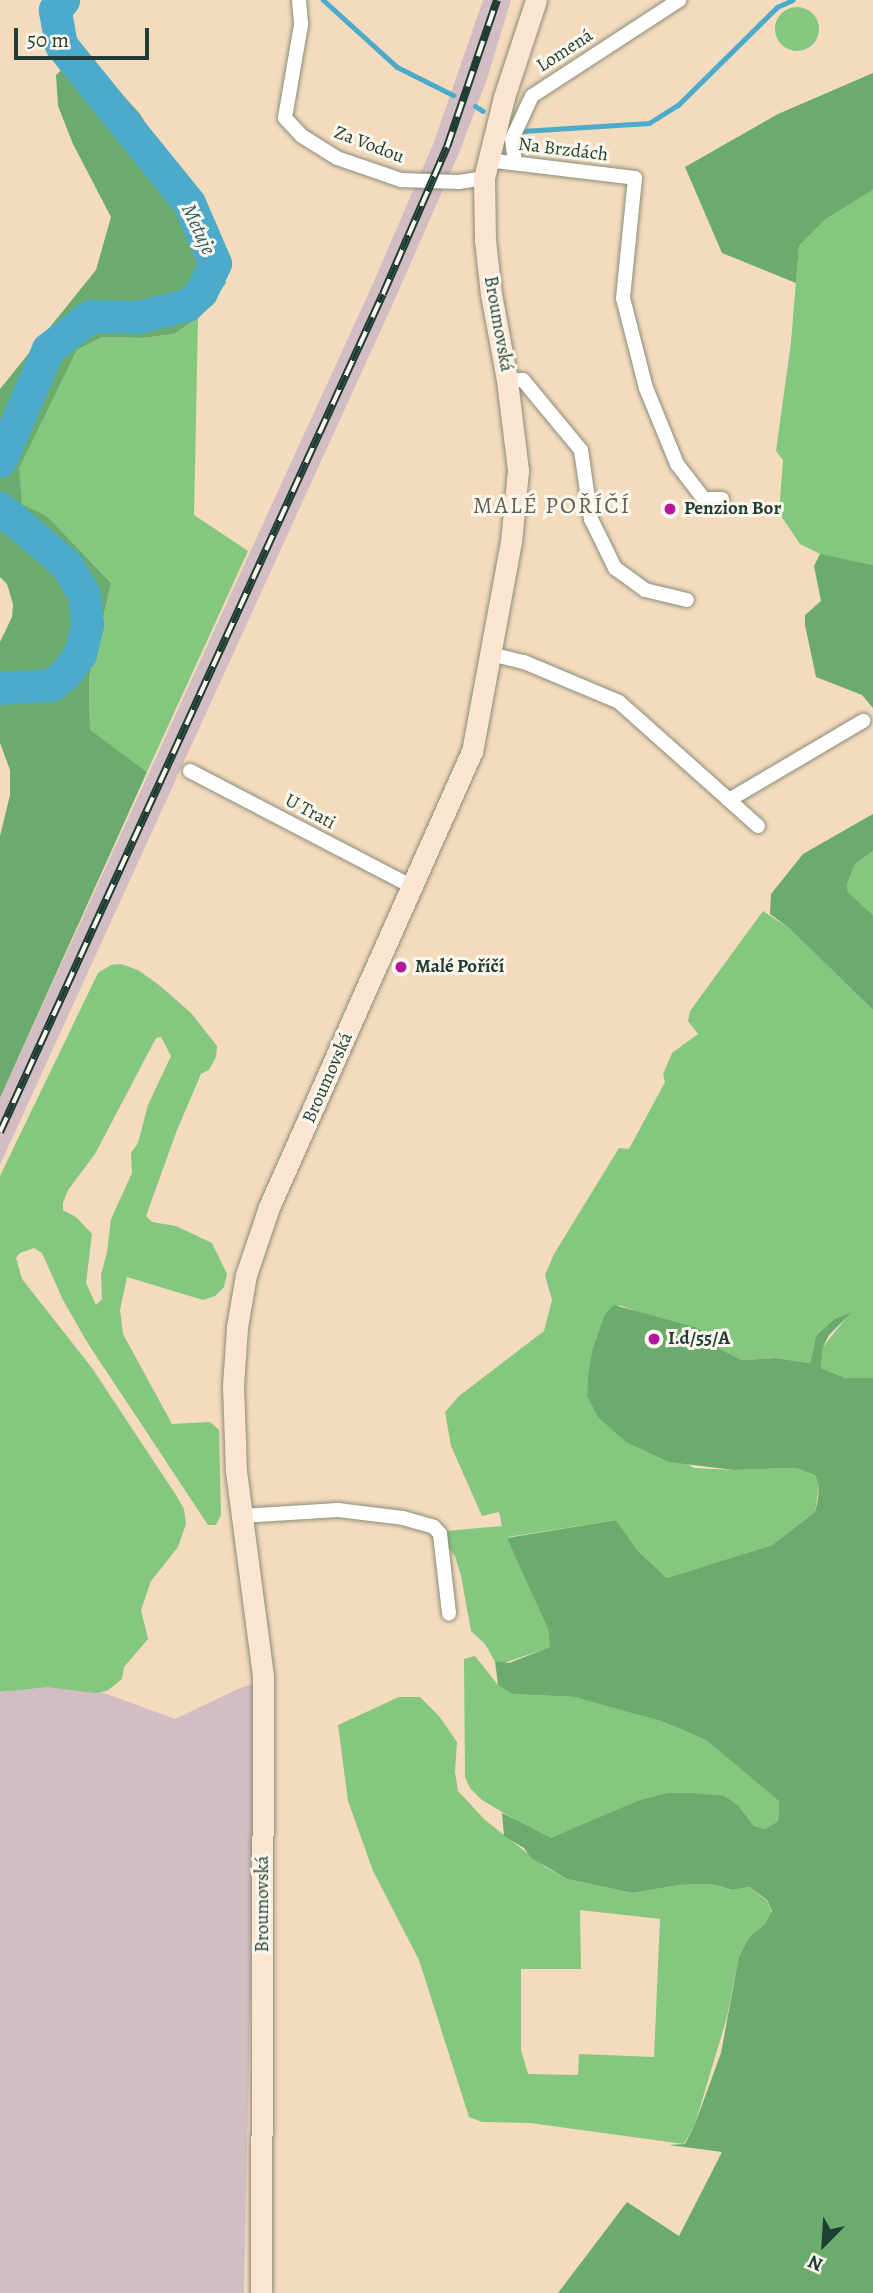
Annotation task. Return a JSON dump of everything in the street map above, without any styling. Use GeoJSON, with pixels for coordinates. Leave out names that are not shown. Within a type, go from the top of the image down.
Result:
{"type":"FeatureCollection","features":[{"type":"Feature","properties":{"kind":"main road","name":"Broumovská"},"geometry":{"type":"LineString","coordinates":[[261,2293],[262,1676],[242,1516],[233,1374],[240,1303],[246,1275],[269,1207],[472,752],[511,542],[517,487],[517,443],[488,267],[486,169],[536,0]]}},
{"type":"Feature","properties":{"kind":"street","name":"Za Vodou"},"geometry":{"type":"LineString","coordinates":[[299,0],[301,25],[285,118],[302,136],[337,158],[401,180],[459,182],[486,169]]}},
{"type":"Feature","properties":{"kind":"street","name":"Lomená"},"geometry":{"type":"LineString","coordinates":[[515,163],[512,139],[532,96],[679,0]]}},
{"type":"Feature","properties":{"kind":"street","name":"Na Brzdách"},"geometry":{"type":"LineString","coordinates":[[486,169],[515,163],[635,178],[623,298],[646,388],[677,464],[704,499],[722,499]]}},
{"type":"Feature","properties":{"kind":"street"},"geometry":{"type":"LineString","coordinates":[[507,380],[523,380],[581,450],[591,519],[615,568],[645,590],[687,600]]}},
{"type":"Feature","properties":{"kind":"street"},"geometry":{"type":"LineString","coordinates":[[491,654],[524,662],[619,702],[758,826]]}},
{"type":"Feature","properties":{"kind":"street"},"geometry":{"type":"LineString","coordinates":[[729,800],[863,721]]}},
{"type":"Feature","properties":{"kind":"street","name":"U Trati"},"geometry":{"type":"LineString","coordinates":[[190,771],[413,887]]}},
{"type":"Feature","properties":{"kind":"street"},"geometry":{"type":"LineString","coordinates":[[242,1516],[338,1510],[403,1518],[435,1527],[440,1534],[449,1613]]}},
{"type":"Feature","properties":{"kind":"shaded area"},"geometry":{"type":"Polygon","coordinates":[[[483,0],[511,0],[487,79],[459,153],[0,1165],[0,1098],[371,288],[434,142],[483,0]]]}},
{"type":"Feature","properties":{"kind":"shaded area"},"geometry":{"type":"Polygon","coordinates":[[[63,1678],[175,1719],[240,1688],[257,1683],[244,2293],[0,2293],[0,1693],[63,1678]]]}},
{"type":"Feature","properties":{"kind":"green space"},"geometry":{"type":"Polygon","coordinates":[[[797,7],[813,13],[819,29],[813,45],[797,51],[781,45],[775,29],[781,13],[797,7]]]}},
{"type":"Feature","properties":{"kind":"green space"},"geometry":{"type":"Polygon","coordinates":[[[82,50],[140,114],[206,225],[226,283],[198,318],[174,334],[142,338],[102,337],[77,350],[19,468],[22,504],[47,516],[111,583],[89,679],[90,730],[147,772],[0,1098],[0,836],[10,795],[10,770],[0,743],[0,642],[12,617],[13,604],[7,584],[0,577],[0,389],[96,270],[111,217],[73,144],[58,106],[56,75],[82,50]]]}},
{"type":"Feature","properties":{"kind":"green space"},"geometry":{"type":"Polygon","coordinates":[[[873,73],[873,190],[826,219],[799,246],[796,283],[722,253],[685,167],[778,114],[873,73]]]}},
{"type":"Feature","properties":{"kind":"green space"},"geometry":{"type":"Polygon","coordinates":[[[873,190],[873,565],[822,555],[800,544],[779,513],[783,460],[776,451],[791,342],[799,246],[826,219],[873,190]]]}},
{"type":"Feature","properties":{"kind":"green space"},"geometry":{"type":"Polygon","coordinates":[[[198,318],[194,515],[248,551],[147,772],[90,731],[89,679],[111,583],[47,516],[22,504],[18,468],[77,350],[102,337],[142,338],[174,334],[198,318]]]}},
{"type":"Feature","properties":{"kind":"green space"},"geometry":{"type":"Polygon","coordinates":[[[820,554],[873,565],[873,708],[862,695],[816,677],[805,615],[821,601],[814,566],[820,554]]]}},
{"type":"Feature","properties":{"kind":"green space"},"geometry":{"type":"Polygon","coordinates":[[[873,814],[873,851],[855,864],[847,884],[848,892],[873,915],[873,1010],[790,929],[770,914],[771,894],[803,854],[873,814]]]}},
{"type":"Feature","properties":{"kind":"green space"},"geometry":{"type":"Polygon","coordinates":[[[873,851],[873,915],[848,892],[847,884],[855,864],[873,851]]]}},
{"type":"Feature","properties":{"kind":"green space"},"geometry":{"type":"Polygon","coordinates":[[[763,911],[790,929],[873,1010],[873,1378],[846,1378],[821,1368],[823,1347],[850,1313],[834,1319],[816,1336],[810,1363],[775,1358],[742,1360],[722,1350],[714,1340],[619,1305],[592,1351],[587,1396],[694,1468],[795,1468],[815,1475],[819,1486],[815,1512],[772,1545],[667,1578],[638,1551],[616,1520],[508,1537],[548,1629],[551,1647],[501,1664],[494,1660],[485,1644],[471,1631],[461,1576],[455,1556],[448,1548],[446,1531],[502,1526],[499,1512],[482,1516],[451,1446],[445,1412],[459,1396],[544,1331],[552,1300],[545,1275],[554,1254],[619,1148],[629,1149],[665,1082],[663,1074],[672,1053],[698,1034],[688,1021],[690,1011],[763,911]]]}},
{"type":"Feature","properties":{"kind":"green space"},"geometry":{"type":"Polygon","coordinates":[[[121,964],[138,970],[159,985],[191,1013],[217,1046],[216,1057],[209,1070],[201,1074],[177,1130],[146,1216],[152,1222],[176,1226],[212,1243],[227,1274],[224,1287],[215,1296],[203,1300],[127,1277],[120,1310],[123,1334],[172,1424],[210,1422],[219,1430],[221,1515],[216,1525],[208,1525],[87,1342],[63,1300],[42,1253],[34,1248],[20,1253],[16,1258],[22,1279],[92,1368],[176,1495],[184,1509],[186,1524],[178,1547],[151,1581],[141,1610],[148,1639],[124,1667],[122,1679],[107,1691],[95,1693],[47,1687],[0,1692],[0,1176],[98,973],[111,965],[121,964]],[[161,1037],[156,1038],[95,1154],[68,1190],[63,1203],[63,1210],[76,1217],[92,1234],[86,1283],[96,1305],[102,1299],[101,1275],[111,1219],[132,1173],[131,1153],[138,1143],[148,1105],[171,1056],[161,1037]]]}},
{"type":"Feature","properties":{"kind":"green space"},"geometry":{"type":"Polygon","coordinates":[[[614,1305],[698,1328],[722,1350],[742,1360],[775,1358],[810,1363],[816,1336],[834,1319],[852,1312],[829,1335],[823,1347],[821,1368],[846,1378],[873,1378],[873,2293],[558,2293],[627,2202],[679,2236],[722,2152],[669,2145],[685,2144],[695,2124],[721,2053],[739,1956],[750,1936],[765,1924],[772,1911],[767,1900],[749,1887],[732,1890],[712,1884],[679,1885],[633,1893],[567,1879],[531,1858],[524,1848],[504,1836],[502,1813],[551,1838],[637,1801],[668,1793],[690,1793],[725,1796],[738,1805],[754,1826],[765,1829],[778,1821],[779,1801],[706,1740],[661,1721],[575,1697],[512,1694],[498,1685],[495,1661],[509,1663],[550,1647],[548,1629],[507,1538],[616,1520],[638,1551],[667,1578],[772,1545],[815,1512],[819,1486],[815,1475],[795,1468],[734,1470],[669,1462],[626,1442],[598,1417],[587,1396],[592,1351],[605,1314],[614,1305]]]}},
{"type":"Feature","properties":{"kind":"green space"},"geometry":{"type":"Polygon","coordinates":[[[475,1656],[498,1685],[512,1694],[575,1697],[598,1701],[661,1721],[706,1740],[779,1800],[778,1821],[765,1829],[754,1826],[738,1805],[725,1796],[710,1796],[637,1801],[551,1839],[532,1830],[482,1800],[470,1788],[465,1777],[464,1659],[475,1656]]]}},
{"type":"Feature","properties":{"kind":"green space"},"geometry":{"type":"Polygon","coordinates":[[[399,1697],[420,1697],[439,1716],[457,1742],[455,1772],[458,1791],[485,1820],[545,1867],[567,1879],[633,1893],[679,1885],[712,1884],[731,1890],[749,1887],[767,1901],[772,1912],[765,1924],[750,1936],[739,1956],[727,2017],[695,2124],[684,2144],[530,2123],[482,2122],[469,2117],[419,1960],[373,1871],[348,1801],[338,1725],[399,1697]],[[580,1910],[581,1969],[521,1969],[521,2050],[528,2074],[578,2075],[579,2054],[654,2057],[660,1919],[580,1910]]]}},
{"type":"Feature","properties":{"kind":"waterway","name":"Metuje"},"geometry":{"type":"LineString","coordinates":[[0,461],[48,349],[90,316],[138,317],[187,305],[201,292],[215,263],[189,203],[61,45],[55,10],[63,0]]}},
{"type":"Feature","properties":{"kind":"waterway"},"geometry":{"type":"LineString","coordinates":[[323,0],[397,67],[453,95]]}},
{"type":"Feature","properties":{"kind":"waterway"},"geometry":{"type":"LineString","coordinates":[[522,131],[649,123],[678,105],[777,7],[793,0]]}},
{"type":"Feature","properties":{"kind":"waterway"},"geometry":{"type":"LineString","coordinates":[[475,106],[483,111]]}},
{"type":"Feature","properties":{"kind":"waterway","name":"Metuje"},"geometry":{"type":"LineString","coordinates":[[0,508],[67,565],[84,595],[87,625],[80,654],[65,674],[51,685],[0,688]]}},
{"type":"Feature","properties":{"kind":"railway"},"geometry":{"type":"LineString","coordinates":[[0,1132],[383,294],[447,147],[497,0]]}},
{"type":"Feature","properties":{"kind":"place","name":"Penzion Bor"},"geometry":{"type":"Point","coordinates":[670,509]}},
{"type":"Feature","properties":{"kind":"place","name":"Malé Poříčí"},"geometry":{"type":"Point","coordinates":[401,967]}},
{"type":"Feature","properties":{"kind":"place","name":"I.d/55/A"},"geometry":{"type":"Point","coordinates":[654,1339]}},
{"type":"Feature","properties":{"kind":"district","name":"MALÉ POŘÍČÍ"},"geometry":{"type":"Point","coordinates":[552,506]}}]}
